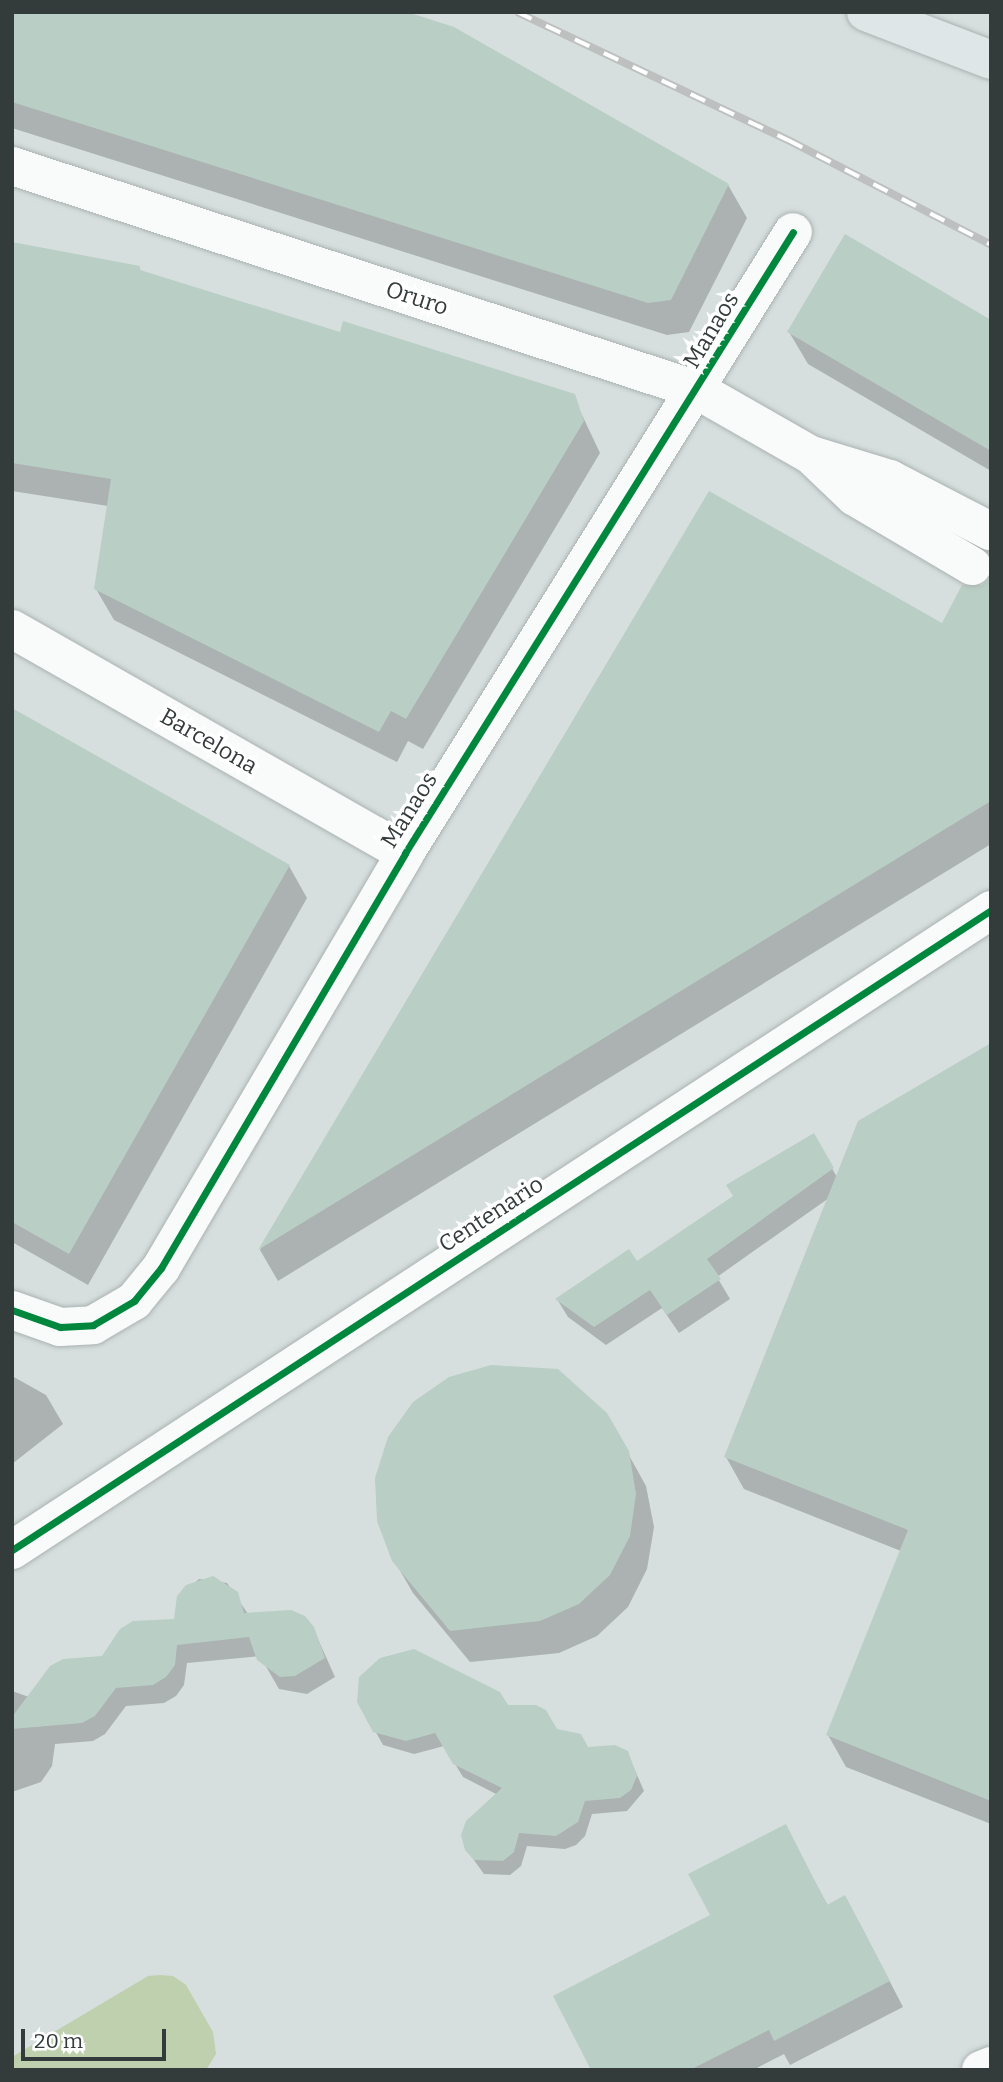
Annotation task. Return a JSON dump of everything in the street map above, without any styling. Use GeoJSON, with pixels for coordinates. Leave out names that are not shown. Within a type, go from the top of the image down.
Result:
{"type":"FeatureCollection","features":[{"type":"Feature","properties":{"kind":"main road"},"geometry":{"type":"LineString","coordinates":[[866,12],[991,60]]}},
{"type":"Feature","properties":{"kind":"street","name":"Oruro"},"geometry":{"type":"LineString","coordinates":[[12,166],[697,390],[811,455],[890,479],[990,531]]}},
{"type":"Feature","properties":{"kind":"street","name":"Manaos"},"geometry":{"type":"LineString","coordinates":[[12,1310],[60,1327],[93,1325],[134,1301],[161,1268],[405,853],[697,390],[793,232]]}},
{"type":"Feature","properties":{"kind":"street","name":"Oruro"},"geometry":{"type":"LineString","coordinates":[[811,455],[863,503],[972,566]]}},
{"type":"Feature","properties":{"kind":"street","name":"Barcelona"},"geometry":{"type":"LineString","coordinates":[[12,629],[405,853]]}},
{"type":"Feature","properties":{"kind":"street","name":"Centenario"},"geometry":{"type":"LineString","coordinates":[[12,1549],[991,910]]}},
{"type":"Feature","properties":{"kind":"street"},"geometry":{"type":"LineString","coordinates":[[981,2070],[991,2066]]}},
{"type":"Feature","properties":{"kind":"green space"},"geometry":{"type":"Polygon","coordinates":[[[148,1976],[173,1976],[186,1985],[213,2032],[216,2054],[206,2070],[12,2070],[12,2057],[148,1976]]]}},
{"type":"Feature","properties":{"kind":"building"},"geometry":{"type":"Polygon","coordinates":[[[12,12],[407,12],[454,27],[729,184],[671,300],[648,303],[12,102],[12,12]]]}},
{"type":"Feature","properties":{"kind":"building"},"geometry":{"type":"Polygon","coordinates":[[[845,234],[991,320],[991,451],[787,332],[845,234]]]}},
{"type":"Feature","properties":{"kind":"building"},"geometry":{"type":"Polygon","coordinates":[[[12,242],[140,266],[140,270],[340,332],[343,321],[575,394],[584,421],[406,719],[391,711],[379,732],[94,589],[111,479],[12,463],[12,242]]]}},
{"type":"Feature","properties":{"kind":"building"},"geometry":{"type":"Polygon","coordinates":[[[709,491],[942,623],[962,585],[982,585],[991,577],[991,801],[258,1250],[709,491]]]}},
{"type":"Feature","properties":{"kind":"building"},"geometry":{"type":"Polygon","coordinates":[[[12,708],[290,865],[69,1254],[12,1222],[12,708]]]}},
{"type":"Feature","properties":{"kind":"building"},"geometry":{"type":"Polygon","coordinates":[[[991,1043],[991,1801],[826,1735],[908,1530],[724,1457],[858,1121],[991,1043]]]}},
{"type":"Feature","properties":{"kind":"building"},"geometry":{"type":"Polygon","coordinates":[[[814,1133],[834,1168],[707,1259],[721,1279],[667,1315],[650,1290],[594,1327],[555,1299],[629,1249],[637,1261],[733,1196],[726,1185],[814,1133]]]}},
{"type":"Feature","properties":{"kind":"building"},"geometry":{"type":"Polygon","coordinates":[[[491,1365],[558,1369],[607,1413],[629,1451],[636,1494],[630,1536],[610,1575],[579,1604],[540,1621],[450,1631],[392,1561],[377,1521],[375,1478],[388,1437],[413,1402],[449,1377],[491,1365]]]}},
{"type":"Feature","properties":{"kind":"building"},"geometry":{"type":"Polygon","coordinates":[[[213,1576],[238,1592],[244,1613],[291,1610],[305,1616],[314,1627],[325,1658],[295,1676],[280,1677],[257,1660],[249,1637],[177,1645],[175,1665],[166,1677],[153,1685],[116,1688],[95,1716],[82,1723],[12,1729],[12,1717],[50,1666],[63,1659],[102,1656],[120,1629],[133,1621],[174,1619],[177,1596],[186,1585],[213,1576]]]}},
{"type":"Feature","properties":{"kind":"building"},"geometry":{"type":"Polygon","coordinates":[[[414,1649],[500,1692],[508,1705],[536,1705],[546,1710],[557,1729],[581,1734],[588,1747],[615,1745],[628,1751],[637,1776],[631,1790],[620,1798],[585,1801],[578,1822],[556,1836],[519,1833],[514,1852],[503,1861],[474,1860],[465,1850],[461,1835],[466,1821],[502,1788],[453,1764],[435,1733],[406,1741],[373,1732],[357,1702],[359,1677],[380,1658],[414,1649]]]}},
{"type":"Feature","properties":{"kind":"building"},"geometry":{"type":"Polygon","coordinates":[[[786,1824],[827,1905],[845,1895],[890,1981],[774,2041],[769,2030],[690,2070],[591,2070],[553,1996],[710,1915],[688,1874],[786,1824]]]}},
{"type":"Feature","properties":{"kind":"railway"},"geometry":{"type":"LineString","coordinates":[[517,12],[788,140],[991,245]]}},
{"type":"Feature","properties":{"kind":"cycle path"},"geometry":{"type":"LineString","coordinates":[[12,1310],[60,1327],[93,1325],[134,1301],[161,1268],[405,853],[793,232]]}},
{"type":"Feature","properties":{"kind":"cycle path"},"geometry":{"type":"LineString","coordinates":[[12,1550],[991,910]]}}]}
